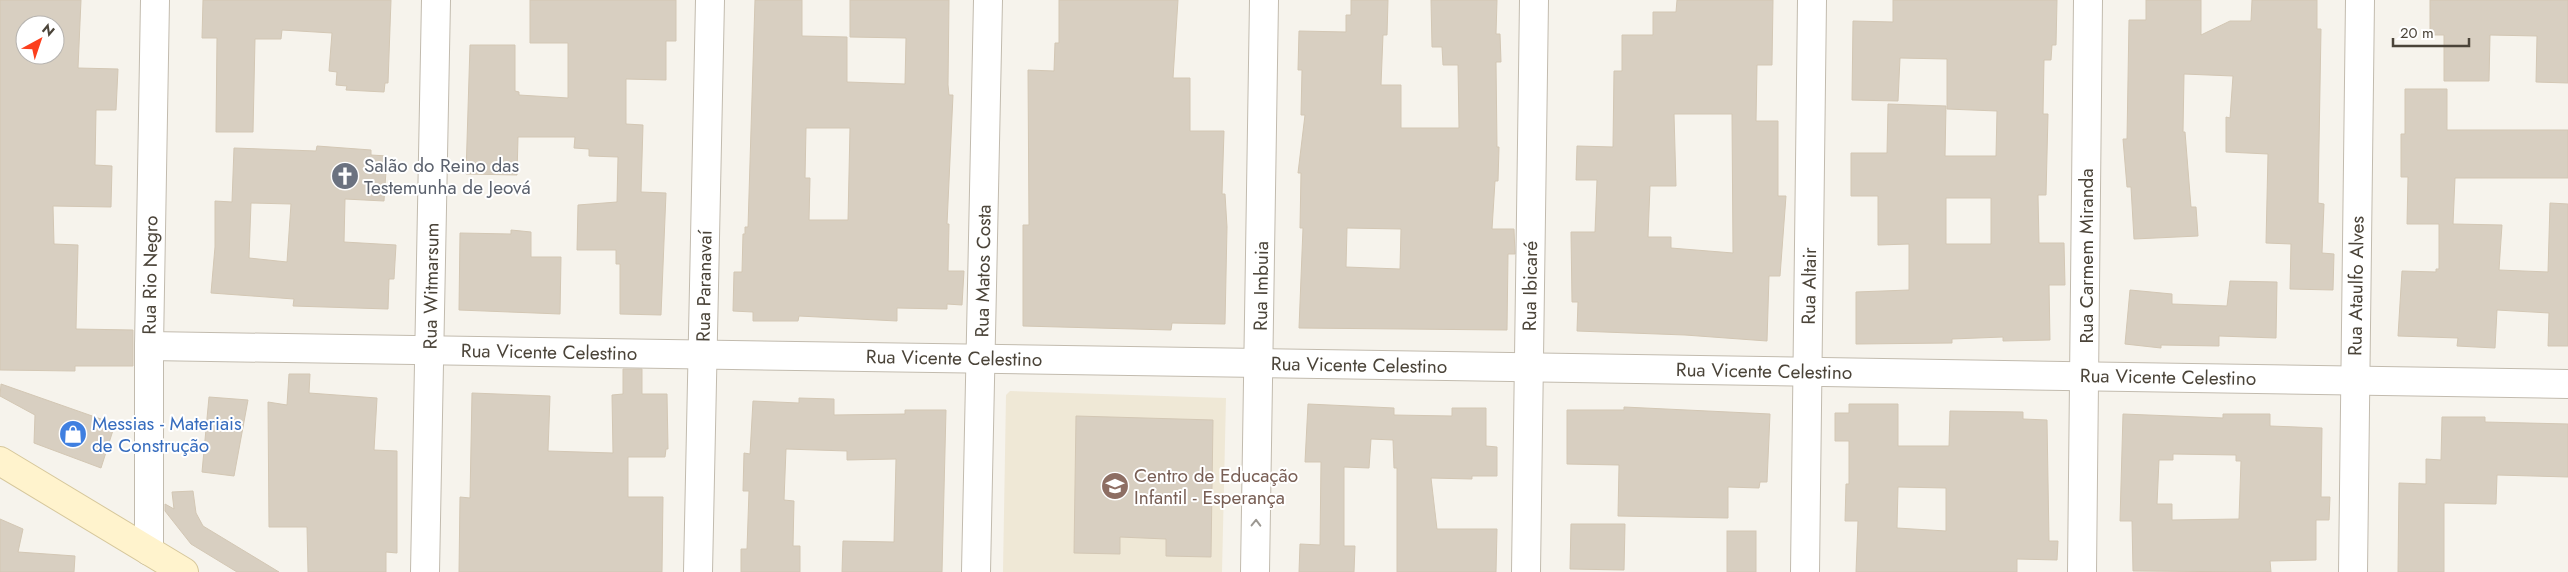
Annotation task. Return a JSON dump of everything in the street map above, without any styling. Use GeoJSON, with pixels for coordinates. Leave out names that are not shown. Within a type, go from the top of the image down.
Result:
{"type":"FeatureCollection","features":[{"type":"Feature","properties":{"kind":"main road"},"geometry":{"type":"LineString","coordinates":[[0,461],[184,572]]}},
{"type":"Feature","properties":{"kind":"street","name":"Rua Rio Negro"},"geometry":{"type":"LineString","coordinates":[[149,551],[149,346],[155,0]]}},
{"type":"Feature","properties":{"kind":"street","name":"Rua Witmarsum"},"geometry":{"type":"LineString","coordinates":[[425,572],[436,0]]}},
{"type":"Feature","properties":{"kind":"street","name":"Rua Paranavaí"},"geometry":{"type":"LineString","coordinates":[[698,572],[710,0]]}},
{"type":"Feature","properties":{"kind":"street","name":"Rua Matos Costa"},"geometry":{"type":"LineString","coordinates":[[976,572],[988,0]]}},
{"type":"Feature","properties":{"kind":"street","name":"Rua Imbuia"},"geometry":{"type":"LineString","coordinates":[[1255,572],[1260,363],[1264,0]]}},
{"type":"Feature","properties":{"kind":"street","name":"Rua Ibicaré"},"geometry":{"type":"LineString","coordinates":[[1526,572],[1534,0]]}},
{"type":"Feature","properties":{"kind":"street","name":"Rua Altair"},"geometry":{"type":"LineString","coordinates":[[1805,572],[1812,0]]}},
{"type":"Feature","properties":{"kind":"street","name":"Rua Carmem Miranda"},"geometry":{"type":"LineString","coordinates":[[2082,572],[2086,376],[2088,0]]}},
{"type":"Feature","properties":{"kind":"street","name":"Rua Ataulfo Alves"},"geometry":{"type":"LineString","coordinates":[[2353,572],[2360,0]]}},
{"type":"Feature","properties":{"kind":"street","name":"Rua Vicente Celestino"},"geometry":{"type":"LineString","coordinates":[[149,346],[2568,384]]}},
{"type":"Feature","properties":{"kind":"shaded area","name":"Centro de Educação Infantil - Esperança"},"geometry":{"type":"Polygon","coordinates":[[[1010,391],[1226,398],[1222,572],[1003,572],[1006,395],[1010,391]]]}},
{"type":"Feature","properties":{"kind":"building"},"geometry":{"type":"Polygon","coordinates":[[[0,0],[81,0],[78,68],[118,69],[116,110],[96,110],[95,165],[112,166],[111,207],[53,206],[54,244],[78,245],[76,329],[133,330],[133,366],[75,366],[75,371],[0,370],[0,0]]]}},
{"type":"Feature","properties":{"kind":"building"},"geometry":{"type":"Polygon","coordinates":[[[203,0],[391,0],[388,83],[385,83],[384,92],[346,90],[347,86],[336,85],[337,72],[329,71],[332,33],[282,30],[281,39],[255,39],[253,132],[216,132],[217,38],[202,38],[203,0]]]}},
{"type":"Feature","properties":{"kind":"building"},"geometry":{"type":"Polygon","coordinates":[[[530,0],[676,0],[676,41],[666,41],[666,80],[626,79],[626,124],[643,125],[641,192],[666,193],[661,315],[620,314],[620,264],[616,264],[616,250],[577,250],[578,205],[617,202],[618,157],[589,156],[589,149],[574,148],[575,137],[518,137],[517,175],[466,174],[470,45],[515,45],[515,91],[519,92],[519,95],[568,98],[568,43],[530,43],[530,0]]]}},
{"type":"Feature","properties":{"kind":"building"},"geometry":{"type":"Polygon","coordinates":[[[755,0],[802,0],[802,36],[847,37],[847,82],[905,84],[906,38],[850,37],[850,0],[949,0],[948,85],[949,95],[953,95],[947,224],[949,224],[948,271],[964,271],[962,305],[947,304],[947,309],[897,308],[897,321],[799,316],[798,321],[753,321],[753,312],[733,311],[734,272],[742,272],[743,234],[745,234],[745,227],[748,227],[755,0]],[[806,128],[805,178],[810,178],[809,220],[848,220],[850,128],[806,128]]]}},
{"type":"Feature","properties":{"kind":"building"},"geometry":{"type":"Polygon","coordinates":[[[1059,0],[1178,0],[1173,78],[1190,78],[1190,131],[1224,131],[1222,194],[1225,194],[1227,227],[1225,324],[1172,323],[1171,330],[1023,326],[1023,225],[1029,225],[1028,70],[1054,71],[1055,43],[1059,43],[1059,0]]]}},
{"type":"Feature","properties":{"kind":"building"},"geometry":{"type":"Polygon","coordinates":[[[1351,0],[1388,0],[1387,35],[1383,35],[1381,85],[1401,85],[1401,128],[1459,128],[1458,65],[1443,65],[1442,47],[1432,47],[1431,0],[1497,0],[1496,34],[1500,34],[1501,62],[1496,62],[1497,147],[1499,147],[1498,181],[1495,181],[1492,229],[1514,229],[1515,254],[1508,254],[1507,330],[1299,328],[1303,228],[1300,228],[1301,173],[1298,173],[1305,115],[1301,115],[1302,70],[1298,70],[1299,31],[1346,32],[1346,15],[1351,15],[1351,0]],[[1347,228],[1346,267],[1400,269],[1401,229],[1347,228]]]}},
{"type":"Feature","properties":{"kind":"building"},"geometry":{"type":"Polygon","coordinates":[[[1677,0],[1773,0],[1772,65],[1757,65],[1756,121],[1778,121],[1778,196],[1786,196],[1780,276],[1769,276],[1767,341],[1685,335],[1577,331],[1578,302],[1572,302],[1571,232],[1595,232],[1597,180],[1576,180],[1577,146],[1613,147],[1614,71],[1622,71],[1622,35],[1653,35],[1653,12],[1676,12],[1677,0]],[[1674,114],[1676,186],[1650,186],[1648,237],[1671,237],[1671,248],[1733,253],[1732,114],[1674,114]]]}},
{"type":"Feature","properties":{"kind":"building"},"geometry":{"type":"Polygon","coordinates":[[[1893,0],[2057,0],[2056,45],[2052,45],[2051,60],[2044,60],[2043,114],[2048,114],[2046,195],[2038,195],[2039,243],[2064,243],[2065,285],[2049,285],[2050,340],[2003,341],[2003,337],[1952,339],[1952,343],[1856,344],[1856,292],[1909,290],[1909,244],[1878,245],[1878,196],[1851,196],[1851,153],[1887,153],[1888,104],[1946,106],[1945,156],[1996,156],[1997,111],[1947,109],[1947,59],[1900,58],[1898,101],[1852,100],[1853,21],[1893,22],[1893,0]],[[1946,198],[1946,244],[1991,244],[1991,198],[1946,198]]]}},
{"type":"Feature","properties":{"kind":"building"},"geometry":{"type":"Polygon","coordinates":[[[2146,0],[2201,0],[2201,35],[2230,21],[2251,21],[2252,0],[2317,0],[2317,29],[2321,29],[2318,203],[2324,204],[2322,253],[2334,254],[2333,290],[2290,289],[2291,244],[2266,243],[2268,154],[2226,152],[2226,117],[2230,118],[2233,76],[2184,74],[2183,132],[2185,132],[2191,207],[2196,207],[2198,236],[2134,239],[2131,187],[2127,187],[2123,139],[2127,139],[2129,20],[2146,20],[2146,0]]]}},
{"type":"Feature","properties":{"kind":"building"},"geometry":{"type":"Polygon","coordinates":[[[2430,0],[2568,0],[2568,83],[2536,82],[2537,36],[2490,35],[2489,81],[2444,81],[2444,35],[2430,35],[2430,0]]]}},
{"type":"Feature","properties":{"kind":"building"},"geometry":{"type":"Polygon","coordinates":[[[2405,89],[2447,89],[2447,130],[2568,130],[2568,178],[2455,178],[2453,224],[2502,225],[2499,270],[2548,272],[2550,203],[2568,204],[2568,346],[2548,346],[2549,313],[2497,310],[2495,348],[2457,346],[2458,338],[2398,336],[2402,271],[2436,272],[2436,269],[2439,269],[2439,224],[2407,224],[2408,177],[2401,177],[2401,134],[2405,134],[2405,89]]]}},
{"type":"Feature","properties":{"kind":"building"},"geometry":{"type":"Polygon","coordinates":[[[317,146],[371,150],[371,155],[387,156],[384,201],[345,199],[344,242],[396,245],[394,279],[389,279],[388,309],[293,306],[294,299],[211,293],[215,247],[215,201],[232,202],[234,148],[316,151],[317,146]],[[251,203],[249,258],[287,262],[291,204],[251,203]]]}},
{"type":"Feature","properties":{"kind":"building"},"geometry":{"type":"Polygon","coordinates":[[[511,230],[531,232],[531,257],[561,257],[560,314],[459,310],[460,233],[511,234],[511,230]]]}},
{"type":"Feature","properties":{"kind":"building"},"geometry":{"type":"Polygon","coordinates":[[[2230,281],[2277,282],[2276,338],[2219,336],[2219,346],[2161,345],[2161,348],[2125,344],[2130,290],[2172,294],[2172,304],[2227,306],[2230,281]]]}},
{"type":"Feature","properties":{"kind":"building"},"geometry":{"type":"Polygon","coordinates":[[[623,369],[642,369],[642,394],[667,394],[668,449],[666,449],[665,457],[628,457],[628,497],[663,497],[662,572],[459,572],[460,497],[470,498],[472,393],[550,396],[548,451],[613,453],[612,395],[623,394],[623,369]]]}},
{"type":"Feature","properties":{"kind":"building"},"geometry":{"type":"Polygon","coordinates":[[[289,374],[310,374],[309,393],[377,398],[374,450],[397,451],[397,553],[386,552],[386,572],[308,572],[307,527],[269,527],[268,402],[287,405],[289,374]]]}},
{"type":"Feature","properties":{"kind":"building","name":"Messias - Materiais de Construção"},"geometry":{"type":"Polygon","coordinates":[[[1,384],[115,424],[101,468],[34,443],[35,415],[0,396],[1,384]]]}},
{"type":"Feature","properties":{"kind":"building"},"geometry":{"type":"Polygon","coordinates":[[[209,397],[248,400],[234,476],[202,472],[209,397]]]}},
{"type":"Feature","properties":{"kind":"building"},"geometry":{"type":"Polygon","coordinates":[[[799,398],[834,399],[834,415],[905,414],[905,410],[946,410],[942,572],[842,572],[843,541],[894,542],[896,459],[847,460],[847,451],[786,449],[784,500],[794,501],[793,546],[800,546],[800,572],[741,572],[741,549],[747,549],[749,491],[743,491],[744,453],[750,454],[753,401],[799,403],[799,398]]]}},
{"type":"Feature","properties":{"kind":"building"},"geometry":{"type":"Polygon","coordinates":[[[1308,404],[1394,408],[1394,415],[1452,416],[1452,408],[1486,408],[1486,446],[1497,447],[1497,476],[1472,476],[1472,479],[1431,478],[1437,529],[1497,529],[1496,572],[1397,572],[1397,468],[1394,468],[1393,440],[1371,439],[1369,468],[1344,467],[1344,546],[1355,546],[1354,572],[1299,572],[1300,544],[1320,545],[1321,462],[1305,462],[1308,404]]]}},
{"type":"Feature","properties":{"kind":"building"},"geometry":{"type":"Polygon","coordinates":[[[1849,404],[1898,404],[1898,446],[1949,446],[1950,411],[2023,412],[2023,419],[2047,420],[2049,541],[2058,541],[2057,560],[2017,559],[2017,572],[1856,572],[1858,521],[1845,521],[1846,484],[1849,484],[1849,441],[1835,441],[1835,413],[1849,413],[1849,404]],[[1898,487],[1897,528],[1946,531],[1946,488],[1898,487]]]}},
{"type":"Feature","properties":{"kind":"building"},"geometry":{"type":"Polygon","coordinates":[[[1624,407],[1770,414],[1767,482],[1760,482],[1759,488],[1728,487],[1728,518],[1618,516],[1619,465],[1567,464],[1567,410],[1624,410],[1624,407]]]}},
{"type":"Feature","properties":{"kind":"building"},"geometry":{"type":"Polygon","coordinates":[[[2123,414],[2223,418],[2223,414],[2270,414],[2270,426],[2322,428],[2321,497],[2330,497],[2329,520],[2316,520],[2316,560],[2270,561],[2271,572],[2133,571],[2132,521],[2120,521],[2123,414]],[[2173,454],[2173,460],[2159,460],[2157,504],[2172,504],[2172,520],[2239,519],[2241,461],[2236,461],[2236,455],[2173,454]]]}},
{"type":"Feature","properties":{"kind":"building"},"geometry":{"type":"Polygon","coordinates":[[[1076,416],[1213,420],[1211,557],[1166,556],[1166,539],[1120,537],[1120,554],[1074,553],[1076,416]]]}},
{"type":"Feature","properties":{"kind":"building"},"geometry":{"type":"Polygon","coordinates":[[[2442,417],[2485,417],[2485,422],[2568,424],[2568,477],[2497,475],[2496,504],[2444,503],[2444,572],[2398,572],[2399,483],[2426,484],[2426,459],[2441,460],[2442,417]]]}},
{"type":"Feature","properties":{"kind":"building"},"geometry":{"type":"Polygon","coordinates":[[[193,491],[196,513],[203,526],[279,572],[237,572],[191,544],[165,511],[165,504],[174,509],[172,492],[193,491]]]}},
{"type":"Feature","properties":{"kind":"building"},"geometry":{"type":"Polygon","coordinates":[[[0,519],[23,529],[18,552],[75,556],[74,572],[0,572],[0,519]]]}},
{"type":"Feature","properties":{"kind":"building"},"geometry":{"type":"Polygon","coordinates":[[[1571,524],[1625,524],[1624,570],[1570,569],[1571,524]]]}},
{"type":"Feature","properties":{"kind":"building"},"geometry":{"type":"Polygon","coordinates":[[[1727,531],[1756,531],[1756,572],[1727,572],[1727,531]]]}},
{"type":"Feature","properties":{"kind":"place","name":"Salão do Reino das Testemunha de Jeová"},"geometry":{"type":"Point","coordinates":[345,176]}},
{"type":"Feature","properties":{"kind":"place","name":"Messias - Materiais de Construção"},"geometry":{"type":"Point","coordinates":[73,434]}},
{"type":"Feature","properties":{"kind":"place","name":"Centro de Educação Infantil - Esperança"},"geometry":{"type":"Point","coordinates":[1115,486]}}]}
